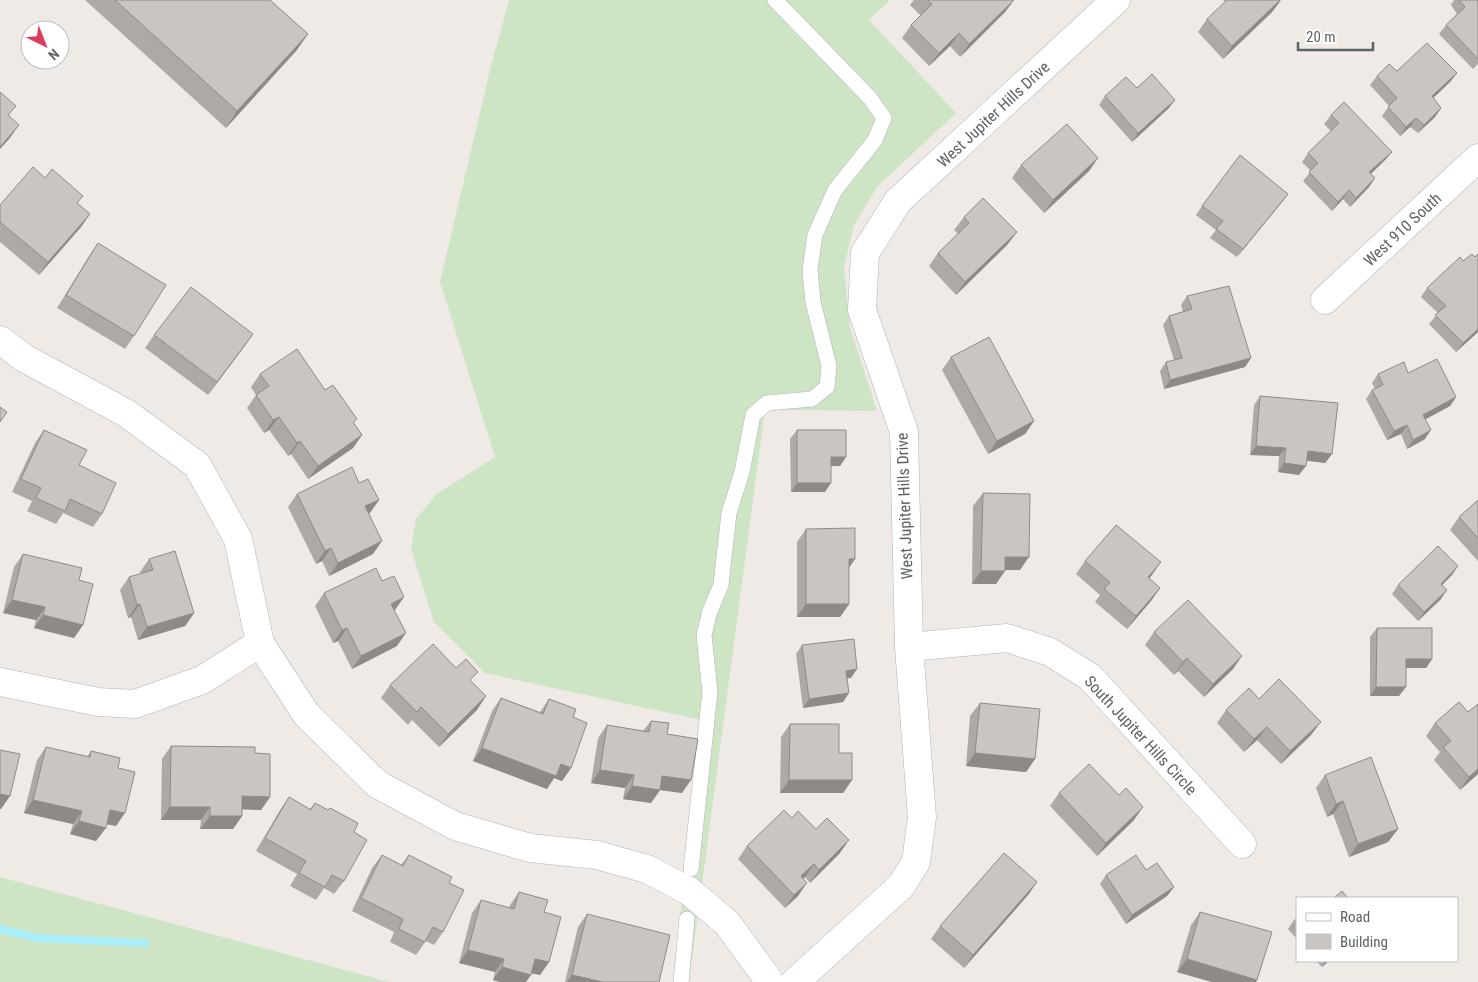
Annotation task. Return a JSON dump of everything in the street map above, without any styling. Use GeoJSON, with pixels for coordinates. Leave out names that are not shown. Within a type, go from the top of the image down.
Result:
{"type":"FeatureCollection","features":[{"type":"Feature","properties":{"kind":"street","name":"West Jupiter Hills Drive"},"geometry":{"type":"LineString","coordinates":[[795,982],[901,886],[916,862],[922,817],[908,646],[904,432],[862,310],[865,253],[898,201],[1116,0]]}},
{"type":"Feature","properties":{"kind":"street","name":"West 910 South"},"geometry":{"type":"LineString","coordinates":[[1325,300],[1478,158]]}},
{"type":"Feature","properties":{"kind":"street"},"geometry":{"type":"LineString","coordinates":[[0,340],[24,358],[126,413],[197,465],[238,539],[260,643],[306,714],[377,784],[455,826],[530,848],[597,855],[647,869],[689,891],[727,923],[770,982]]}},
{"type":"Feature","properties":{"kind":"street","name":"South Jupiter Hills Circle"},"geometry":{"type":"LineString","coordinates":[[908,646],[1007,638],[1050,652],[1090,677],[1242,844]]}},
{"type":"Feature","properties":{"kind":"street"},"geometry":{"type":"LineString","coordinates":[[0,682],[98,702],[135,704],[202,680],[260,643]]}},
{"type":"Feature","properties":{"kind":"lane"},"geometry":{"type":"LineString","coordinates":[[691,870],[710,692],[704,635],[710,611],[721,585],[729,513],[742,472],[753,415],[767,404],[812,399],[827,387],[829,366],[813,302],[810,270],[815,235],[835,190],[875,140],[884,118],[870,98],[775,0]]}},
{"type":"Feature","properties":{"kind":"lane"},"geometry":{"type":"LineString","coordinates":[[681,982],[687,919]]}},
{"type":"Feature","properties":{"kind":"green space"},"geometry":{"type":"Polygon","coordinates":[[[509,0],[890,0],[869,20],[956,113],[877,187],[854,225],[844,268],[850,328],[877,411],[765,410],[689,982],[673,982],[701,720],[485,673],[434,622],[411,549],[416,519],[437,494],[495,457],[440,282],[492,62],[509,0]]]}},
{"type":"Feature","properties":{"kind":"green space"},"geometry":{"type":"Polygon","coordinates":[[[0,877],[389,982],[0,982],[0,877]]]}},
{"type":"Feature","properties":{"kind":"building"},"geometry":{"type":"Polygon","coordinates":[[[115,0],[270,0],[308,34],[237,111],[115,0]]]}},
{"type":"Feature","properties":{"kind":"building"},"geometry":{"type":"Polygon","coordinates":[[[927,0],[1014,0],[969,44],[959,33],[939,53],[911,25],[932,4],[927,0]]]}},
{"type":"Feature","properties":{"kind":"building"},"geometry":{"type":"Polygon","coordinates":[[[1227,0],[1280,0],[1232,46],[1207,19],[1227,0]]]}},
{"type":"Feature","properties":{"kind":"building"},"geometry":{"type":"Polygon","coordinates":[[[1459,0],[1478,0],[1478,59],[1446,25],[1465,7],[1459,0]]]}},
{"type":"Feature","properties":{"kind":"building"},"geometry":{"type":"Polygon","coordinates":[[[1427,43],[1457,73],[1432,96],[1441,108],[1424,125],[1416,118],[1406,127],[1388,107],[1397,98],[1377,76],[1389,64],[1397,71],[1427,43]]]}},
{"type":"Feature","properties":{"kind":"building"},"geometry":{"type":"Polygon","coordinates":[[[1152,74],[1175,100],[1138,133],[1105,96],[1126,77],[1137,88],[1152,74]]]}},
{"type":"Feature","properties":{"kind":"building"},"geometry":{"type":"Polygon","coordinates":[[[0,92],[16,106],[8,115],[19,125],[0,147],[0,92]]]}},
{"type":"Feature","properties":{"kind":"building"},"geometry":{"type":"Polygon","coordinates":[[[1344,102],[1392,152],[1369,172],[1375,178],[1356,198],[1349,190],[1338,202],[1309,172],[1318,163],[1308,153],[1339,123],[1331,115],[1344,102]]]}},
{"type":"Feature","properties":{"kind":"building"},"geometry":{"type":"Polygon","coordinates":[[[1067,124],[1098,158],[1053,200],[1021,165],[1067,124]]]}},
{"type":"Feature","properties":{"kind":"building"},"geometry":{"type":"Polygon","coordinates":[[[1240,155],[1288,194],[1243,249],[1216,229],[1223,221],[1202,206],[1240,155]]]}},
{"type":"Feature","properties":{"kind":"building"},"geometry":{"type":"Polygon","coordinates":[[[33,167],[45,178],[52,169],[83,196],[77,203],[90,214],[48,262],[0,222],[0,205],[33,167]]]}},
{"type":"Feature","properties":{"kind":"building"},"geometry":{"type":"Polygon","coordinates":[[[983,198],[1017,232],[965,282],[938,253],[969,223],[964,217],[983,198]]]}},
{"type":"Feature","properties":{"kind":"building"},"geometry":{"type":"Polygon","coordinates":[[[98,243],[166,285],[134,336],[66,295],[98,243]]]}},
{"type":"Feature","properties":{"kind":"building"},"geometry":{"type":"Polygon","coordinates":[[[1472,254],[1475,257],[1478,254],[1478,329],[1463,343],[1435,315],[1446,306],[1427,288],[1460,257],[1463,261],[1472,254]]]}},
{"type":"Feature","properties":{"kind":"building"},"geometry":{"type":"Polygon","coordinates":[[[1229,286],[1251,358],[1170,380],[1166,362],[1182,358],[1169,316],[1192,309],[1187,296],[1229,286]]]}},
{"type":"Feature","properties":{"kind":"building"},"geometry":{"type":"Polygon","coordinates":[[[191,287],[253,334],[217,382],[154,335],[191,287]]]}},
{"type":"Feature","properties":{"kind":"building"},"geometry":{"type":"Polygon","coordinates":[[[989,337],[1034,421],[997,441],[951,357],[989,337]]]}},
{"type":"Feature","properties":{"kind":"building"},"geometry":{"type":"Polygon","coordinates":[[[297,349],[325,390],[333,385],[357,419],[353,422],[362,435],[318,466],[300,441],[297,443],[279,417],[273,420],[256,395],[269,386],[260,374],[297,349]]]}},
{"type":"Feature","properties":{"kind":"building"},"geometry":{"type":"Polygon","coordinates":[[[1437,359],[1456,397],[1423,415],[1431,430],[1413,440],[1407,425],[1394,431],[1372,390],[1383,385],[1378,374],[1404,362],[1408,373],[1437,359]]]}},
{"type":"Feature","properties":{"kind":"building"},"geometry":{"type":"Polygon","coordinates":[[[1260,396],[1338,403],[1332,454],[1308,451],[1306,466],[1284,463],[1286,448],[1256,446],[1260,396]]]}},
{"type":"Feature","properties":{"kind":"building"},"geometry":{"type":"Polygon","coordinates":[[[0,407],[7,412],[0,422],[0,407]]]}},
{"type":"Feature","properties":{"kind":"building"},"geometry":{"type":"Polygon","coordinates":[[[44,430],[87,450],[79,465],[116,483],[102,514],[70,499],[65,511],[36,498],[41,488],[21,479],[44,430]]]}},
{"type":"Feature","properties":{"kind":"building"},"geometry":{"type":"Polygon","coordinates":[[[797,430],[846,430],[846,457],[831,457],[831,483],[797,483],[797,430]]]}},
{"type":"Feature","properties":{"kind":"building"},"geometry":{"type":"Polygon","coordinates":[[[352,467],[359,483],[368,479],[379,500],[365,506],[382,541],[338,563],[331,548],[325,551],[297,494],[352,467]]]}},
{"type":"Feature","properties":{"kind":"building"},"geometry":{"type":"Polygon","coordinates":[[[983,493],[1030,494],[1029,557],[1005,557],[1005,571],[981,571],[983,493]]]}},
{"type":"Feature","properties":{"kind":"building"},"geometry":{"type":"Polygon","coordinates":[[[1478,500],[1478,538],[1459,517],[1478,500]]]}},
{"type":"Feature","properties":{"kind":"building"},"geometry":{"type":"Polygon","coordinates":[[[1116,525],[1161,562],[1148,577],[1160,588],[1136,616],[1104,589],[1110,582],[1085,561],[1116,525]]]}},
{"type":"Feature","properties":{"kind":"building"},"geometry":{"type":"Polygon","coordinates":[[[855,528],[855,559],[849,559],[849,604],[806,604],[806,529],[855,528]]]}},
{"type":"Feature","properties":{"kind":"building"},"geometry":{"type":"Polygon","coordinates":[[[1438,546],[1458,566],[1441,584],[1447,590],[1424,612],[1398,585],[1438,546]]]}},
{"type":"Feature","properties":{"kind":"building"},"geometry":{"type":"Polygon","coordinates":[[[175,551],[194,613],[147,627],[140,604],[137,605],[129,577],[153,570],[149,559],[175,551]]]}},
{"type":"Feature","properties":{"kind":"building"},"geometry":{"type":"Polygon","coordinates":[[[23,554],[82,568],[79,580],[93,584],[83,625],[43,615],[45,607],[12,600],[23,554]]]}},
{"type":"Feature","properties":{"kind":"building"},"geometry":{"type":"Polygon","coordinates":[[[376,568],[382,581],[394,576],[404,597],[391,604],[406,633],[361,656],[347,628],[342,630],[324,593],[376,568]]]}},
{"type":"Feature","properties":{"kind":"building"},"geometry":{"type":"Polygon","coordinates":[[[1188,600],[1242,656],[1213,684],[1187,658],[1183,662],[1154,632],[1188,600]]]}},
{"type":"Feature","properties":{"kind":"building"},"geometry":{"type":"Polygon","coordinates":[[[1377,628],[1432,628],[1432,659],[1406,659],[1406,687],[1376,687],[1377,628]]]}},
{"type":"Feature","properties":{"kind":"building"},"geometry":{"type":"Polygon","coordinates":[[[854,639],[857,669],[846,671],[849,693],[809,699],[802,645],[854,639]]]}},
{"type":"Feature","properties":{"kind":"building"},"geometry":{"type":"Polygon","coordinates":[[[433,644],[456,668],[466,659],[478,672],[470,680],[486,696],[448,734],[421,707],[417,712],[390,685],[433,644]]]}},
{"type":"Feature","properties":{"kind":"building"},"geometry":{"type":"Polygon","coordinates":[[[1279,679],[1321,722],[1290,751],[1267,727],[1254,739],[1226,710],[1249,688],[1259,699],[1279,679]]]}},
{"type":"Feature","properties":{"kind":"building"},"geometry":{"type":"Polygon","coordinates":[[[501,698],[543,714],[549,699],[576,709],[573,717],[587,723],[571,768],[561,764],[556,776],[482,748],[501,698]]]}},
{"type":"Feature","properties":{"kind":"building"},"geometry":{"type":"Polygon","coordinates":[[[1459,702],[1468,712],[1478,704],[1478,769],[1469,777],[1443,747],[1451,741],[1435,723],[1459,702]]]}},
{"type":"Feature","properties":{"kind":"building"},"geometry":{"type":"Polygon","coordinates":[[[980,703],[1040,709],[1035,759],[975,753],[980,703]]]}},
{"type":"Feature","properties":{"kind":"building"},"geometry":{"type":"Polygon","coordinates":[[[651,721],[669,723],[667,734],[698,739],[691,780],[662,776],[660,790],[632,786],[634,775],[600,770],[607,725],[649,732],[651,721]]]}},
{"type":"Feature","properties":{"kind":"building"},"geometry":{"type":"Polygon","coordinates":[[[790,724],[839,724],[839,753],[852,753],[852,780],[789,780],[790,724]]]}},
{"type":"Feature","properties":{"kind":"building"},"geometry":{"type":"Polygon","coordinates":[[[171,746],[255,747],[255,753],[270,754],[270,797],[242,796],[242,816],[210,816],[210,807],[170,807],[171,746]]]}},
{"type":"Feature","properties":{"kind":"building"},"geometry":{"type":"Polygon","coordinates":[[[46,747],[90,757],[91,751],[120,758],[118,768],[135,772],[125,813],[110,810],[106,828],[79,821],[82,811],[33,800],[46,747]]]}},
{"type":"Feature","properties":{"kind":"building"},"geometry":{"type":"Polygon","coordinates":[[[0,750],[20,754],[10,796],[0,794],[0,750]]]}},
{"type":"Feature","properties":{"kind":"building"},"geometry":{"type":"Polygon","coordinates":[[[1371,757],[1398,829],[1358,844],[1343,801],[1336,804],[1325,775],[1371,757]]]}},
{"type":"Feature","properties":{"kind":"building"},"geometry":{"type":"Polygon","coordinates":[[[1089,764],[1119,795],[1126,788],[1143,807],[1106,843],[1059,793],[1089,764]]]}},
{"type":"Feature","properties":{"kind":"building"},"geometry":{"type":"Polygon","coordinates":[[[289,797],[311,810],[315,803],[328,810],[330,808],[358,823],[354,832],[367,840],[344,881],[332,875],[325,887],[299,873],[306,861],[265,838],[289,797]]]}},
{"type":"Feature","properties":{"kind":"building"},"geometry":{"type":"Polygon","coordinates":[[[784,810],[792,818],[798,811],[816,829],[827,818],[849,840],[819,870],[814,864],[801,876],[807,883],[794,895],[747,846],[784,810]]]}},
{"type":"Feature","properties":{"kind":"building"},"geometry":{"type":"Polygon","coordinates":[[[1004,853],[1037,882],[973,955],[940,926],[1004,853]]]}},
{"type":"Feature","properties":{"kind":"building"},"geometry":{"type":"Polygon","coordinates":[[[382,855],[403,866],[409,855],[452,877],[449,883],[464,890],[443,932],[433,927],[425,942],[399,929],[403,919],[361,898],[382,855]]]}},
{"type":"Feature","properties":{"kind":"building"},"geometry":{"type":"Polygon","coordinates":[[[1136,855],[1146,870],[1157,863],[1174,887],[1132,915],[1106,875],[1136,855]]]}},
{"type":"Feature","properties":{"kind":"building"},"geometry":{"type":"Polygon","coordinates":[[[1342,891],[1347,897],[1335,897],[1342,891]]]}},
{"type":"Feature","properties":{"kind":"building"},"geometry":{"type":"Polygon","coordinates":[[[519,892],[548,900],[544,912],[561,917],[549,962],[535,959],[531,975],[502,967],[504,959],[468,950],[481,900],[514,909],[519,892]]]}},
{"type":"Feature","properties":{"kind":"building"},"geometry":{"type":"Polygon","coordinates":[[[1200,912],[1272,932],[1257,980],[1187,959],[1200,912]]]}},
{"type":"Feature","properties":{"kind":"building"},"geometry":{"type":"Polygon","coordinates":[[[587,914],[670,935],[659,982],[603,982],[572,975],[587,914]]]}},
{"type":"Feature","properties":{"kind":"waterway"},"geometry":{"type":"LineString","coordinates":[[0,929],[37,938],[145,943]]}}]}
